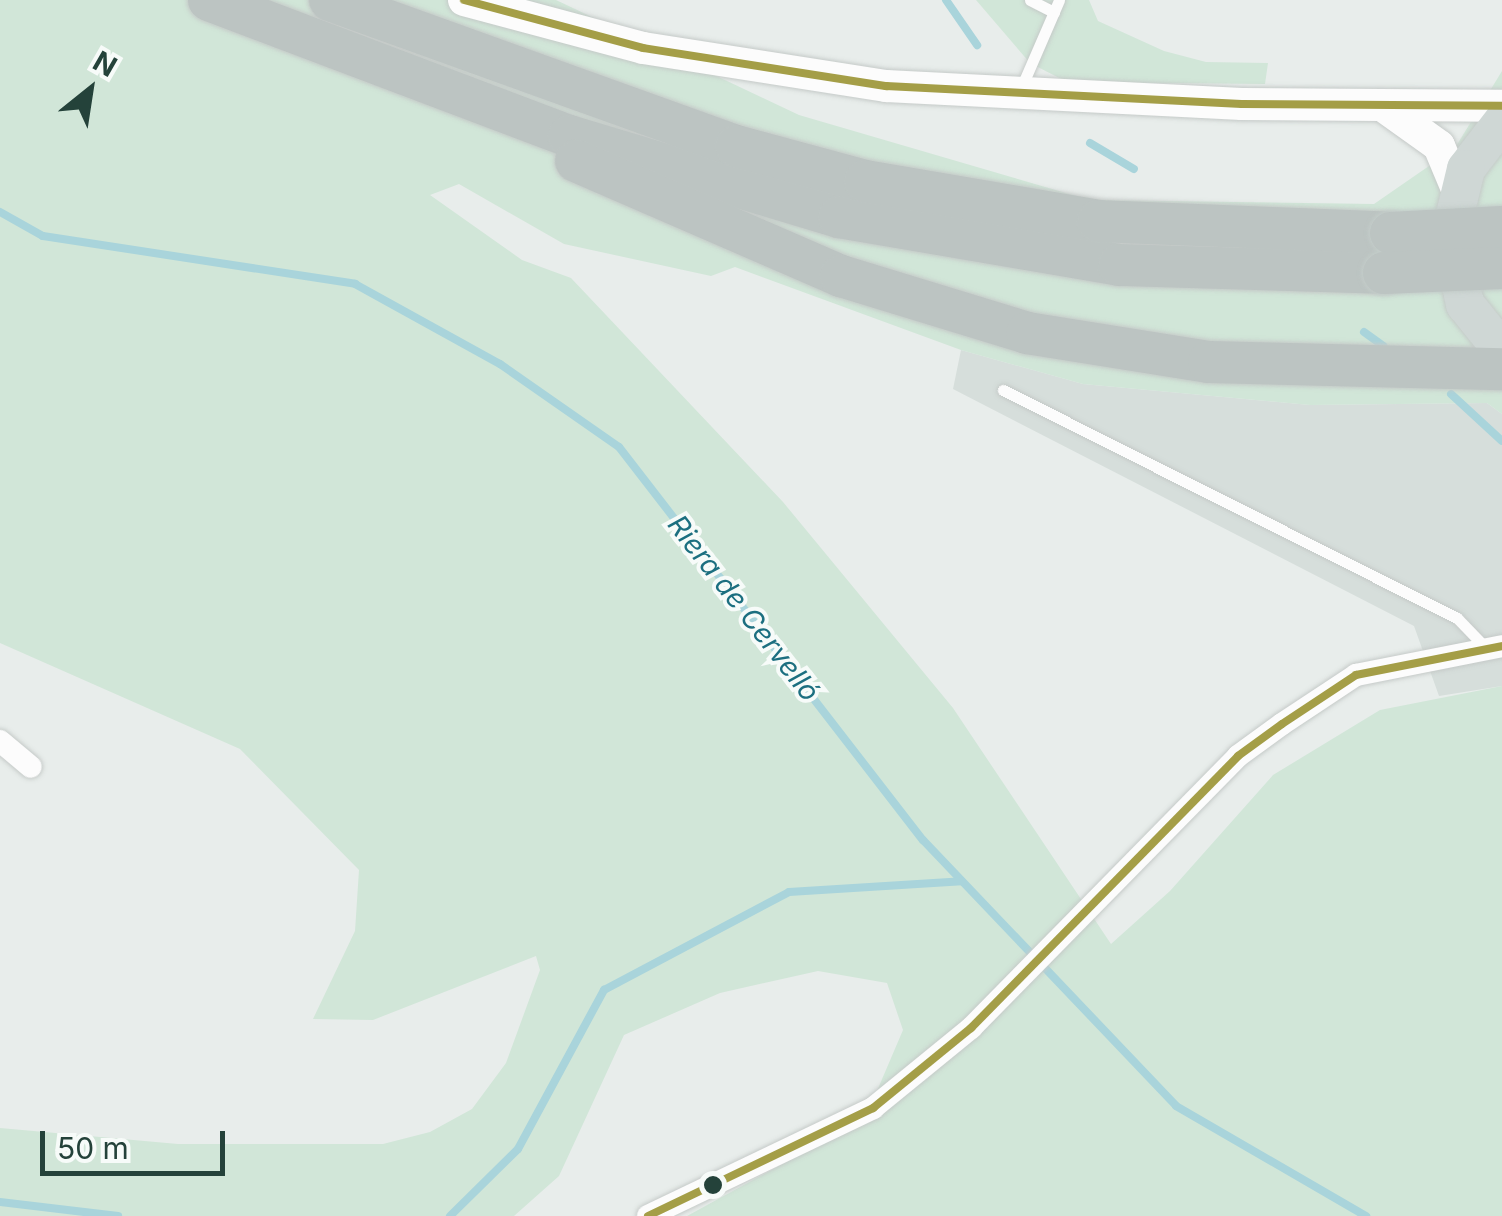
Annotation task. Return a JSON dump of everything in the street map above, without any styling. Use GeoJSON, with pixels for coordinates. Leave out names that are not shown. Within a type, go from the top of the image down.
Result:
{"type":"FeatureCollection","features":[{"type":"Feature","properties":{"kind":"highway"},"geometry":{"type":"LineString","coordinates":[[209,0],[570,136],[893,228],[1119,265],[1388,253],[1502,227]]}},
{"type":"Feature","properties":{"kind":"highway"},"geometry":{"type":"LineString","coordinates":[[330,0],[736,146],[866,181],[1098,222],[1502,268]]}},
{"type":"Feature","properties":{"kind":"highway"},"geometry":{"type":"LineString","coordinates":[[388,66],[638,190],[840,276],[1026,334],[1209,362],[1502,369]]}},
{"type":"Feature","properties":{"kind":"main road"},"geometry":{"type":"LineString","coordinates":[[1502,122],[1477,150],[1457,189],[1450,235],[1457,282],[1478,324],[1502,350]]}},
{"type":"Feature","properties":{"kind":"street"},"geometry":{"type":"LineString","coordinates":[[464,0],[709,61],[886,86],[1017,95],[1386,108],[1502,106]]}},
{"type":"Feature","properties":{"kind":"street"},"geometry":{"type":"LineString","coordinates":[[1386,108],[1439,146],[1457,189]]}},
{"type":"Feature","properties":{"kind":"street"},"geometry":{"type":"LineString","coordinates":[[648,1216],[873,1108],[970,1028],[1126,875],[1238,756],[1356,675],[1493,646]]}},
{"type":"Feature","properties":{"kind":"street"},"geometry":{"type":"LineString","coordinates":[[0,741],[31,767]]}},
{"type":"Feature","properties":{"kind":"lane"},"geometry":{"type":"LineString","coordinates":[[1017,95],[1056,6],[1030,0]]}},
{"type":"Feature","properties":{"kind":"lane"},"geometry":{"type":"LineString","coordinates":[[1003,390],[1457,618],[1493,646]]}},
{"type":"Feature","properties":{"kind":"shaded area"},"geometry":{"type":"Polygon","coordinates":[[[961,350],[1083,384],[1310,405],[1487,403],[1502,414],[1502,686],[1439,696],[1414,626],[953,389],[961,350]]]}},
{"type":"Feature","properties":{"kind":"green space"},"geometry":{"type":"Polygon","coordinates":[[[0,0],[556,0],[799,115],[1090,200],[1374,204],[1455,148],[1502,71],[1502,414],[1487,403],[1310,405],[1083,384],[961,350],[735,267],[711,276],[564,244],[459,184],[430,195],[522,260],[571,278],[783,502],[953,708],[1111,944],[1170,891],[1273,775],[1380,710],[1502,686],[1502,1216],[687,1216],[865,1119],[903,1030],[887,983],[818,971],[720,993],[624,1035],[559,1176],[514,1216],[0,1216],[0,1128],[178,1144],[383,1144],[430,1132],[472,1109],[506,1063],[540,970],[536,956],[373,1020],[313,1019],[355,931],[359,870],[240,749],[0,643],[0,0]]]}},
{"type":"Feature","properties":{"kind":"green space"},"geometry":{"type":"Polygon","coordinates":[[[976,0],[1089,0],[1098,21],[1164,51],[1206,62],[1268,63],[1265,84],[1067,82],[1030,63],[976,0]]]}},
{"type":"Feature","properties":{"kind":"waterway"},"geometry":{"type":"LineString","coordinates":[[946,0],[977,45]]}},
{"type":"Feature","properties":{"kind":"waterway"},"geometry":{"type":"LineString","coordinates":[[1090,143],[1134,169]]}},
{"type":"Feature","properties":{"kind":"waterway","name":"Riera de Cervelló"},"geometry":{"type":"LineString","coordinates":[[0,212],[43,236],[355,284],[500,364],[619,447],[923,840],[1176,1106],[1366,1216]]}},
{"type":"Feature","properties":{"kind":"waterway"},"geometry":{"type":"LineString","coordinates":[[1364,332],[1383,346]]}},
{"type":"Feature","properties":{"kind":"waterway"},"geometry":{"type":"LineString","coordinates":[[1451,394],[1502,441]]}},
{"type":"Feature","properties":{"kind":"waterway"},"geometry":{"type":"LineString","coordinates":[[450,1216],[518,1149],[604,990],[789,892],[962,881]]}},
{"type":"Feature","properties":{"kind":"waterway"},"geometry":{"type":"LineString","coordinates":[[0,1202],[118,1216]]}},
{"type":"Feature","properties":{"kind":"transit line"},"geometry":{"type":"LineString","coordinates":[[464,0],[643,48],[886,86],[1242,104],[1502,106]]}},
{"type":"Feature","properties":{"kind":"transit line"},"geometry":{"type":"LineString","coordinates":[[648,1216],[873,1108],[971,1028],[1238,756],[1282,724],[1356,675],[1502,646]]}}]}
